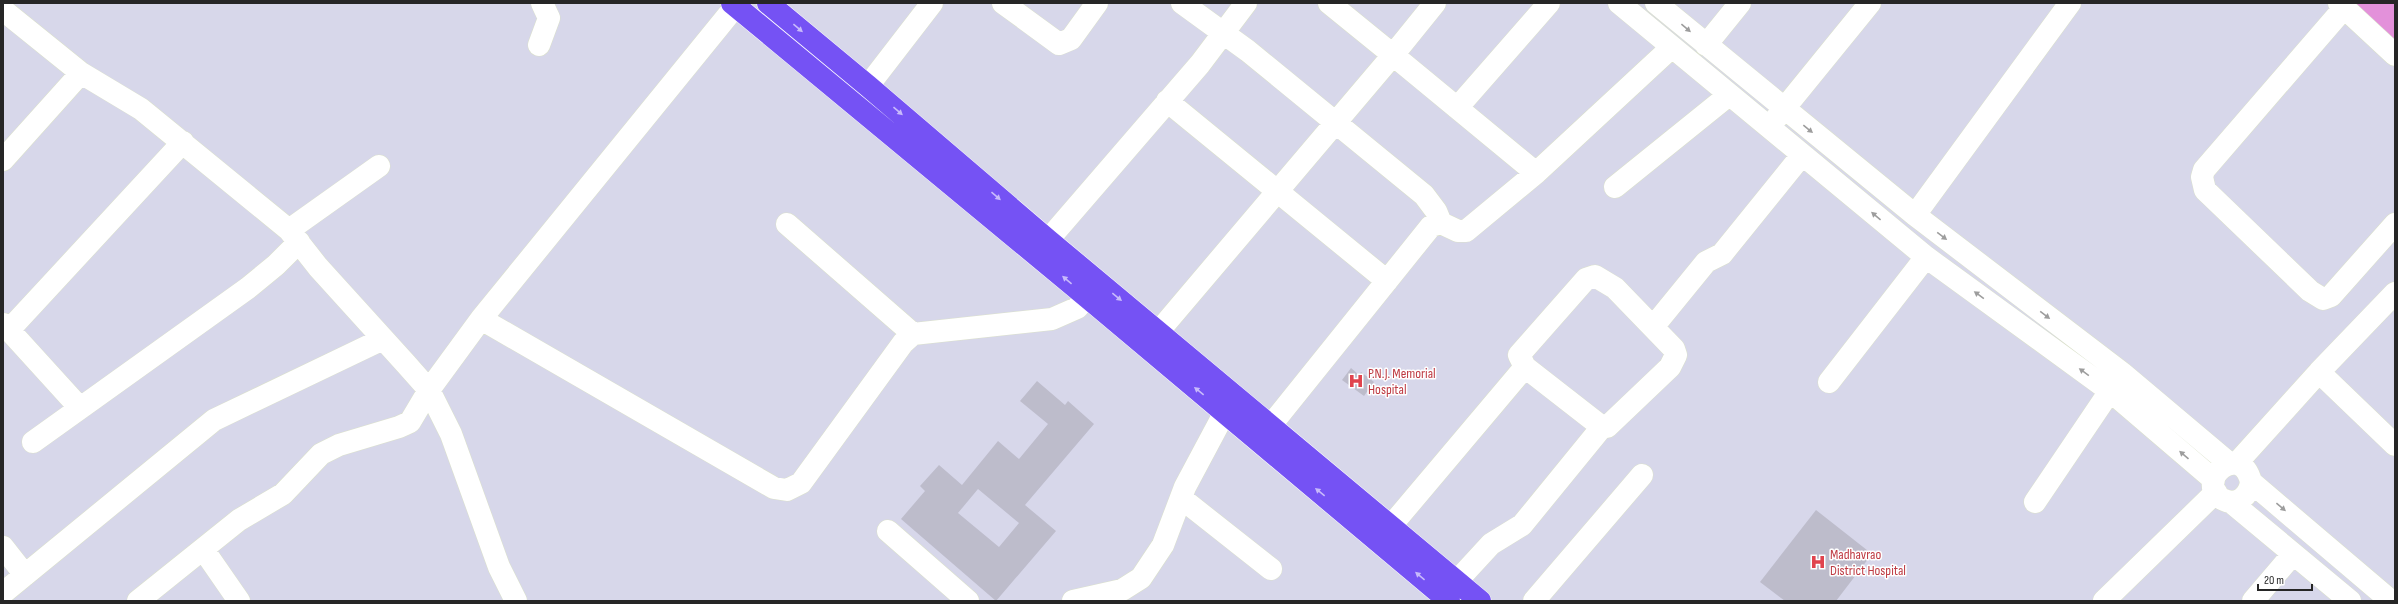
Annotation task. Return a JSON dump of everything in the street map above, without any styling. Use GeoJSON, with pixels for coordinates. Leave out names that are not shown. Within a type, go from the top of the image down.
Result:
{"type":"FeatureCollection","features":[{"type":"Feature","properties":{"kind":"main road"},"geometry":{"type":"LineString","coordinates":[[768,3],[1159,332],[1182,365],[1225,412],[1453,592],[1480,601]]}},
{"type":"Feature","properties":{"kind":"main road"},"geometry":{"type":"LineString","coordinates":[[735,4],[1087,297],[1182,365],[1270,425],[1390,527],[1453,592]]}},
{"type":"Feature","properties":{"kind":"street"},"geometry":{"type":"LineString","coordinates":[[539,45],[549,18],[542,3]]}},
{"type":"Feature","properties":{"kind":"street"},"geometry":{"type":"LineString","coordinates":[[868,86],[932,3]]}},
{"type":"Feature","properties":{"kind":"street"},"geometry":{"type":"LineString","coordinates":[[1003,3],[1059,44],[1071,39],[1097,3]]}},
{"type":"Feature","properties":{"kind":"street"},"geometry":{"type":"LineString","coordinates":[[1182,3],[1224,33],[1336,122],[1424,195],[1433,207],[1441,223],[1458,231],[1466,231],[1536,173],[1672,47]]}},
{"type":"Feature","properties":{"kind":"street"},"geometry":{"type":"LineString","coordinates":[[1048,240],[1200,64],[1246,3]]}},
{"type":"Feature","properties":{"kind":"street"},"geometry":{"type":"LineString","coordinates":[[1159,332],[1393,55],[1435,3]]}},
{"type":"Feature","properties":{"kind":"street"},"geometry":{"type":"LineString","coordinates":[[1457,108],[1549,3]]}},
{"type":"Feature","properties":{"kind":"street"},"geometry":{"type":"LineString","coordinates":[[1620,3],[1768,128],[1926,257],[2110,391],[2220,491],[2350,601]]}},
{"type":"Feature","properties":{"kind":"street"},"geometry":{"type":"LineString","coordinates":[[1656,3],[1783,109],[1915,215],[2122,373],[2233,464],[2247,470],[2251,482],[2390,601]]}},
{"type":"Feature","properties":{"kind":"street"},"geometry":{"type":"LineString","coordinates":[[1706,45],[1740,3]]}},
{"type":"Feature","properties":{"kind":"street"},"geometry":{"type":"LineString","coordinates":[[1768,128],[1870,3]]}},
{"type":"Feature","properties":{"kind":"street"},"geometry":{"type":"LineString","coordinates":[[1915,215],[2070,3]]}},
{"type":"Feature","properties":{"kind":"street"},"geometry":{"type":"LineString","coordinates":[[143,600],[239,520],[283,494],[321,454],[339,444],[399,427],[410,422],[429,390],[481,319],[735,4]]}},
{"type":"Feature","properties":{"kind":"street"},"geometry":{"type":"LineString","coordinates":[[1335,5],[1536,173]]}},
{"type":"Feature","properties":{"kind":"street"},"geometry":{"type":"LineString","coordinates":[[2395,55],[2342,6],[2204,170],[2202,184],[2205,190],[2310,291],[2323,299],[2331,296],[2395,224]]}},
{"type":"Feature","properties":{"kind":"street"},"geometry":{"type":"LineString","coordinates":[[3,10],[81,73],[141,109],[184,142],[294,236],[429,390],[451,434],[491,546],[516,601]]}},
{"type":"Feature","properties":{"kind":"street"},"geometry":{"type":"LineString","coordinates":[[3,160],[81,73]]}},
{"type":"Feature","properties":{"kind":"street"},"geometry":{"type":"LineString","coordinates":[[1616,187],[1729,95]]}},
{"type":"Feature","properties":{"kind":"street"},"geometry":{"type":"LineString","coordinates":[[1167,101],[1277,193],[1387,281]]}},
{"type":"Feature","properties":{"kind":"street"},"geometry":{"type":"LineString","coordinates":[[79,407],[6,327],[184,142]]}},
{"type":"Feature","properties":{"kind":"street"},"geometry":{"type":"LineString","coordinates":[[1653,327],[1706,262],[1722,254],[1802,155]]}},
{"type":"Feature","properties":{"kind":"street"},"geometry":{"type":"LineString","coordinates":[[33,442],[79,407],[248,288],[276,265],[294,236],[379,166]]}},
{"type":"Feature","properties":{"kind":"street"},"geometry":{"type":"LineString","coordinates":[[1270,425],[1431,226],[1441,223]]}},
{"type":"Feature","properties":{"kind":"street"},"geometry":{"type":"LineString","coordinates":[[787,224],[913,334]]}},
{"type":"Feature","properties":{"kind":"street"},"geometry":{"type":"LineString","coordinates":[[1829,382],[1926,257]]}},
{"type":"Feature","properties":{"kind":"street"},"geometry":{"type":"LineString","coordinates":[[1590,277],[1601,278],[1615,288],[1653,327],[1674,349],[1676,355],[1674,361],[1608,427],[1602,427],[1525,367],[1519,360],[1521,352],[1590,277]]}},
{"type":"Feature","properties":{"kind":"street"},"geometry":{"type":"LineString","coordinates":[[2104,601],[2220,491],[2219,469],[2233,464],[2395,292]]}},
{"type":"Feature","properties":{"kind":"street"},"geometry":{"type":"LineString","coordinates":[[481,319],[774,488],[786,490],[802,483],[902,343],[913,334],[1052,318],[1077,308],[1087,297]]}},
{"type":"Feature","properties":{"kind":"street"},"geometry":{"type":"LineString","coordinates":[[3,593],[214,420],[383,339]]}},
{"type":"Feature","properties":{"kind":"street"},"geometry":{"type":"LineString","coordinates":[[1390,527],[1525,367]]}},
{"type":"Feature","properties":{"kind":"street"},"geometry":{"type":"LineString","coordinates":[[2319,372],[2395,445]]}},
{"type":"Feature","properties":{"kind":"street"},"geometry":{"type":"LineString","coordinates":[[2035,502],[2110,391]]}},
{"type":"Feature","properties":{"kind":"street"},"geometry":{"type":"LineString","coordinates":[[1073,601],[1122,590],[1141,578],[1163,545],[1181,498],[1225,412]]}},
{"type":"Feature","properties":{"kind":"street"},"geometry":{"type":"LineString","coordinates":[[1453,592],[1491,544],[1522,525],[1602,427]]}},
{"type":"Feature","properties":{"kind":"street"},"geometry":{"type":"LineString","coordinates":[[1534,601],[1642,475]]}},
{"type":"Feature","properties":{"kind":"street"},"geometry":{"type":"LineString","coordinates":[[2220,491],[2238,501],[2248,494],[2251,482]]}},
{"type":"Feature","properties":{"kind":"street"},"geometry":{"type":"LineString","coordinates":[[1181,498],[1271,570]]}},
{"type":"Feature","properties":{"kind":"street"},"geometry":{"type":"LineString","coordinates":[[888,531],[968,601]]}},
{"type":"Feature","properties":{"kind":"street"},"geometry":{"type":"LineString","coordinates":[[3,547],[26,575]]}},
{"type":"Feature","properties":{"kind":"street"},"geometry":{"type":"LineString","coordinates":[[203,549],[239,601]]}},
{"type":"Feature","properties":{"kind":"street"},"geometry":{"type":"LineString","coordinates":[[2253,601],[2293,554]]}},
{"type":"Feature","properties":{"kind":"shaded area"},"geometry":{"type":"Polygon","coordinates":[[[2355,3],[2395,3],[2395,40],[2355,3]]]}},
{"type":"Feature","properties":{"kind":"building"},"geometry":{"type":"Polygon","coordinates":[[[1351,368],[1359,375],[1361,372],[1374,382],[1364,396],[1342,380],[1351,368]]]}},
{"type":"Feature","properties":{"kind":"building"},"geometry":{"type":"Polygon","coordinates":[[[1037,381],[1065,405],[1068,401],[1094,424],[1025,505],[1056,531],[996,601],[901,519],[925,491],[920,486],[939,465],[962,485],[998,441],[1019,459],[1048,424],[1020,401],[1037,381]],[[978,489],[958,513],[999,547],[1019,523],[978,489]]]}},
{"type":"Feature","properties":{"kind":"building"},"geometry":{"type":"Polygon","coordinates":[[[1816,510],[1872,554],[1836,601],[1785,601],[1760,582],[1816,510]]]}},
{"type":"Feature","properties":{"kind":"place","name":"P.N.J. Memorial Hospital"},"geometry":{"type":"Point","coordinates":[1356,381]}},
{"type":"Feature","properties":{"kind":"place","name":"Madhavrao District Hospital"},"geometry":{"type":"Point","coordinates":[1818,562]}}]}
